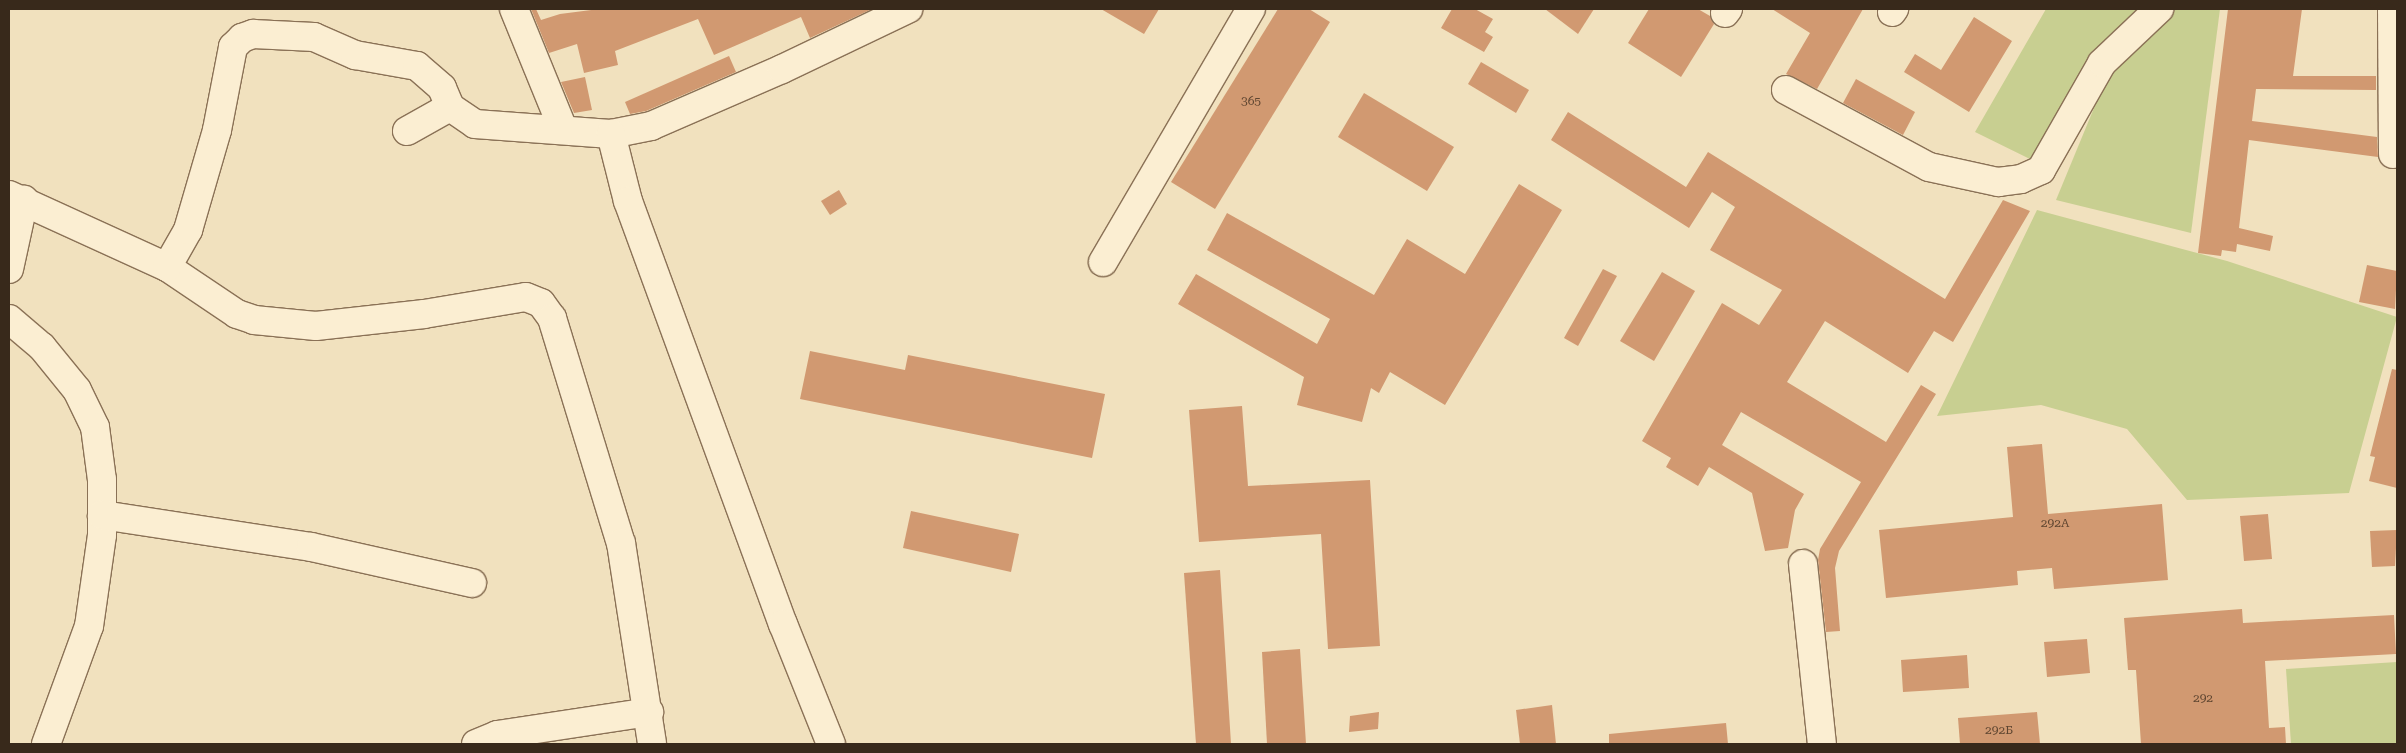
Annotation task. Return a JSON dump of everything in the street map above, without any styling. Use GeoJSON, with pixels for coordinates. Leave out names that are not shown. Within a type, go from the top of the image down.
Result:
{"type":"FeatureCollection","features":[{"type":"Feature","properties":{"kind":"street"},"geometry":{"type":"LineString","coordinates":[[514,9],[563,129]]}},
{"type":"Feature","properties":{"kind":"street"},"geometry":{"type":"LineString","coordinates":[[167,267],[188,230],[217,130],[233,47],[242,38],[253,34],[314,37],[355,55],[417,66],[442,88],[450,107],[475,124],[611,134],[651,126],[782,69],[908,9]]}},
{"type":"Feature","properties":{"kind":"street"},"geometry":{"type":"LineString","coordinates":[[1103,262],[1251,9]]}},
{"type":"Feature","properties":{"kind":"street"},"geometry":{"type":"LineString","coordinates":[[1786,90],[1929,167],[1998,182],[2021,179],[2041,170],[2102,63],[2159,9]]}},
{"type":"Feature","properties":{"kind":"street"},"geometry":{"type":"LineString","coordinates":[[2392,9],[2393,154]]}},
{"type":"Feature","properties":{"kind":"street"},"geometry":{"type":"LineString","coordinates":[[407,130],[450,107]]}},
{"type":"Feature","properties":{"kind":"street"},"geometry":{"type":"LineString","coordinates":[[611,134],[631,210],[779,614],[832,744]]}},
{"type":"Feature","properties":{"kind":"street"},"geometry":{"type":"LineString","coordinates":[[9,269],[16,197],[167,267],[237,314],[254,320],[316,326],[424,314],[526,297],[541,303],[552,318],[620,543],[652,744]]}},
{"type":"Feature","properties":{"kind":"street"},"geometry":{"type":"LineString","coordinates":[[9,319],[42,347],[77,390],[94,427],[102,480],[102,515],[89,626],[46,744]]}},
{"type":"Feature","properties":{"kind":"street"},"geometry":{"type":"LineString","coordinates":[[102,515],[311,547],[472,583]]}},
{"type":"Feature","properties":{"kind":"street"},"geometry":{"type":"LineString","coordinates":[[1803,564],[1822,744]]}},
{"type":"Feature","properties":{"kind":"street"},"geometry":{"type":"LineString","coordinates":[[476,744],[497,735],[648,712]]}},
{"type":"Feature","properties":{"kind":"green space"},"geometry":{"type":"Polygon","coordinates":[[[2046,9],[2141,9],[2091,53],[2034,161],[1975,132],[2046,9]]]}},
{"type":"Feature","properties":{"kind":"green space"},"geometry":{"type":"Polygon","coordinates":[[[2175,9],[2220,9],[2191,233],[2056,200],[2113,62],[2175,9]]]}},
{"type":"Feature","properties":{"kind":"green space"},"geometry":{"type":"Polygon","coordinates":[[[2037,210],[2227,261],[2397,317],[2349,493],[2187,500],[2127,429],[2041,405],[1937,416],[2037,210]]]}},
{"type":"Feature","properties":{"kind":"green space"},"geometry":{"type":"Polygon","coordinates":[[[2397,662],[2397,744],[2291,744],[2286,669],[2397,662]]]}},
{"type":"Feature","properties":{"kind":"building"},"geometry":{"type":"Polygon","coordinates":[[[531,9],[536,9],[541,20],[560,14],[599,9],[872,9],[810,38],[801,17],[714,55],[698,19],[615,51],[618,65],[584,73],[577,44],[549,53],[531,9]]]}},
{"type":"Feature","properties":{"kind":"building"},"geometry":{"type":"Polygon","coordinates":[[[1101,9],[1159,9],[1144,34],[1101,9]]]}},
{"type":"Feature","properties":{"kind":"building"},"geometry":{"type":"Polygon","coordinates":[[[1278,9],[1309,9],[1330,22],[1215,209],[1171,182],[1278,9]]]}},
{"type":"Feature","properties":{"kind":"building"},"geometry":{"type":"Polygon","coordinates":[[[1452,9],[1475,9],[1493,19],[1485,32],[1493,37],[1484,52],[1441,28],[1452,9]]]}},
{"type":"Feature","properties":{"kind":"building"},"geometry":{"type":"Polygon","coordinates":[[[1545,9],[1594,9],[1578,34],[1545,9]]]}},
{"type":"Feature","properties":{"kind":"building"},"geometry":{"type":"Polygon","coordinates":[[[1649,9],[1698,9],[1710,16],[1714,24],[1681,77],[1628,43],[1649,9]]]}},
{"type":"Feature","properties":{"kind":"building"},"geometry":{"type":"Polygon","coordinates":[[[1772,9],[1863,9],[1817,89],[1786,74],[1810,33],[1772,9]]]}},
{"type":"Feature","properties":{"kind":"building"},"geometry":{"type":"Polygon","coordinates":[[[2228,9],[2302,9],[2293,76],[2376,76],[2376,90],[2256,89],[2252,121],[2377,137],[2378,157],[2249,140],[2239,228],[2273,236],[2270,251],[2237,244],[2236,252],[2222,250],[2221,256],[2198,253],[2228,9]]]}},
{"type":"Feature","properties":{"kind":"building"},"geometry":{"type":"Polygon","coordinates":[[[1974,17],[2012,41],[1969,112],[1904,72],[1915,54],[1941,70],[1974,17]]]}},
{"type":"Feature","properties":{"kind":"building"},"geometry":{"type":"Polygon","coordinates":[[[729,56],[736,72],[646,111],[630,114],[625,102],[729,56]]]}},
{"type":"Feature","properties":{"kind":"building"},"geometry":{"type":"Polygon","coordinates":[[[1481,62],[1529,90],[1516,113],[1468,84],[1481,62]]]}},
{"type":"Feature","properties":{"kind":"building"},"geometry":{"type":"Polygon","coordinates":[[[585,77],[592,110],[574,113],[561,82],[585,77]]]}},
{"type":"Feature","properties":{"kind":"building"},"geometry":{"type":"Polygon","coordinates":[[[1856,79],[1915,112],[1903,135],[1843,103],[1856,79]]]}},
{"type":"Feature","properties":{"kind":"building"},"geometry":{"type":"Polygon","coordinates":[[[1364,93],[1454,147],[1427,191],[1338,137],[1364,93]]]}},
{"type":"Feature","properties":{"kind":"building"},"geometry":{"type":"Polygon","coordinates":[[[1568,112],[1686,187],[1708,152],[1945,299],[2003,200],[2030,211],[1953,342],[1934,331],[1908,373],[1825,321],[1787,382],[1886,442],[1921,385],[1936,394],[1839,551],[1835,568],[1840,631],[1826,632],[1818,560],[1820,549],[1861,482],[1741,412],[1722,445],[1804,494],[1795,510],[1788,548],[1765,551],[1752,493],[1709,467],[1698,486],[1666,467],[1671,458],[1642,441],[1722,303],[1759,325],[1782,290],[1710,250],[1735,207],[1712,192],[1689,228],[1551,140],[1568,112]]]}},
{"type":"Feature","properties":{"kind":"building"},"geometry":{"type":"Polygon","coordinates":[[[1519,184],[1562,210],[1445,405],[1390,372],[1379,393],[1371,388],[1362,422],[1297,405],[1304,377],[1178,304],[1196,274],[1317,344],[1330,319],[1207,250],[1227,213],[1374,295],[1407,239],[1465,274],[1519,184]]]}},
{"type":"Feature","properties":{"kind":"building"},"geometry":{"type":"Polygon","coordinates":[[[839,190],[847,204],[830,215],[821,201],[839,190]]]}},
{"type":"Feature","properties":{"kind":"building"},"geometry":{"type":"Polygon","coordinates":[[[2367,265],[2397,271],[2395,309],[2359,302],[2367,265]]]}},
{"type":"Feature","properties":{"kind":"building"},"geometry":{"type":"Polygon","coordinates":[[[1603,269],[1617,276],[1578,346],[1564,338],[1603,269]]]}},
{"type":"Feature","properties":{"kind":"building"},"geometry":{"type":"Polygon","coordinates":[[[1662,272],[1695,291],[1654,361],[1620,341],[1662,272]]]}},
{"type":"Feature","properties":{"kind":"building"},"geometry":{"type":"Polygon","coordinates":[[[810,351],[905,370],[908,355],[1105,394],[1092,458],[800,399],[810,351]]]}},
{"type":"Feature","properties":{"kind":"building"},"geometry":{"type":"Polygon","coordinates":[[[2392,369],[2397,370],[2397,488],[2369,481],[2375,457],[2370,456],[2392,369]]]}},
{"type":"Feature","properties":{"kind":"building"},"geometry":{"type":"Polygon","coordinates":[[[1242,406],[1248,486],[1370,480],[1380,646],[1328,649],[1321,534],[1199,542],[1189,410],[1242,406]]]}},
{"type":"Feature","properties":{"kind":"building"},"geometry":{"type":"Polygon","coordinates":[[[2042,444],[2048,514],[2162,504],[2168,580],[2054,589],[2052,568],[2017,571],[2018,585],[1886,598],[1879,530],[2013,517],[2007,447],[2042,444]]]}},
{"type":"Feature","properties":{"kind":"building"},"geometry":{"type":"Polygon","coordinates":[[[911,511],[1019,534],[1011,572],[903,548],[911,511]]]}},
{"type":"Feature","properties":{"kind":"building"},"geometry":{"type":"Polygon","coordinates":[[[2268,514],[2272,559],[2244,561],[2240,516],[2268,514]]]}},
{"type":"Feature","properties":{"kind":"building"},"geometry":{"type":"Polygon","coordinates":[[[2397,530],[2395,566],[2372,567],[2370,531],[2397,530]]]}},
{"type":"Feature","properties":{"kind":"building"},"geometry":{"type":"Polygon","coordinates":[[[1220,570],[1231,744],[1196,744],[1184,573],[1220,570]]]}},
{"type":"Feature","properties":{"kind":"building"},"geometry":{"type":"Polygon","coordinates":[[[2242,609],[2243,623],[2394,615],[2396,654],[2265,661],[2269,728],[2285,727],[2286,744],[2141,744],[2136,670],[2128,670],[2124,618],[2242,609]]]}},
{"type":"Feature","properties":{"kind":"building"},"geometry":{"type":"Polygon","coordinates":[[[2087,639],[2090,673],[2047,677],[2044,642],[2087,639]]]}},
{"type":"Feature","properties":{"kind":"building"},"geometry":{"type":"Polygon","coordinates":[[[1300,649],[1306,744],[1267,744],[1262,652],[1300,649]]]}},
{"type":"Feature","properties":{"kind":"building"},"geometry":{"type":"Polygon","coordinates":[[[1967,655],[1969,688],[1903,692],[1901,660],[1967,655]]]}},
{"type":"Feature","properties":{"kind":"building"},"geometry":{"type":"Polygon","coordinates":[[[1552,705],[1556,744],[1520,744],[1516,710],[1552,705]]]}},
{"type":"Feature","properties":{"kind":"building"},"geometry":{"type":"Polygon","coordinates":[[[1379,712],[1378,729],[1349,732],[1350,716],[1379,712]]]}},
{"type":"Feature","properties":{"kind":"building"},"geometry":{"type":"Polygon","coordinates":[[[2037,712],[2040,744],[1960,744],[1958,718],[2037,712]]]}},
{"type":"Feature","properties":{"kind":"building"},"geometry":{"type":"Polygon","coordinates":[[[1726,723],[1728,744],[1609,744],[1609,734],[1726,723]]]}}]}
